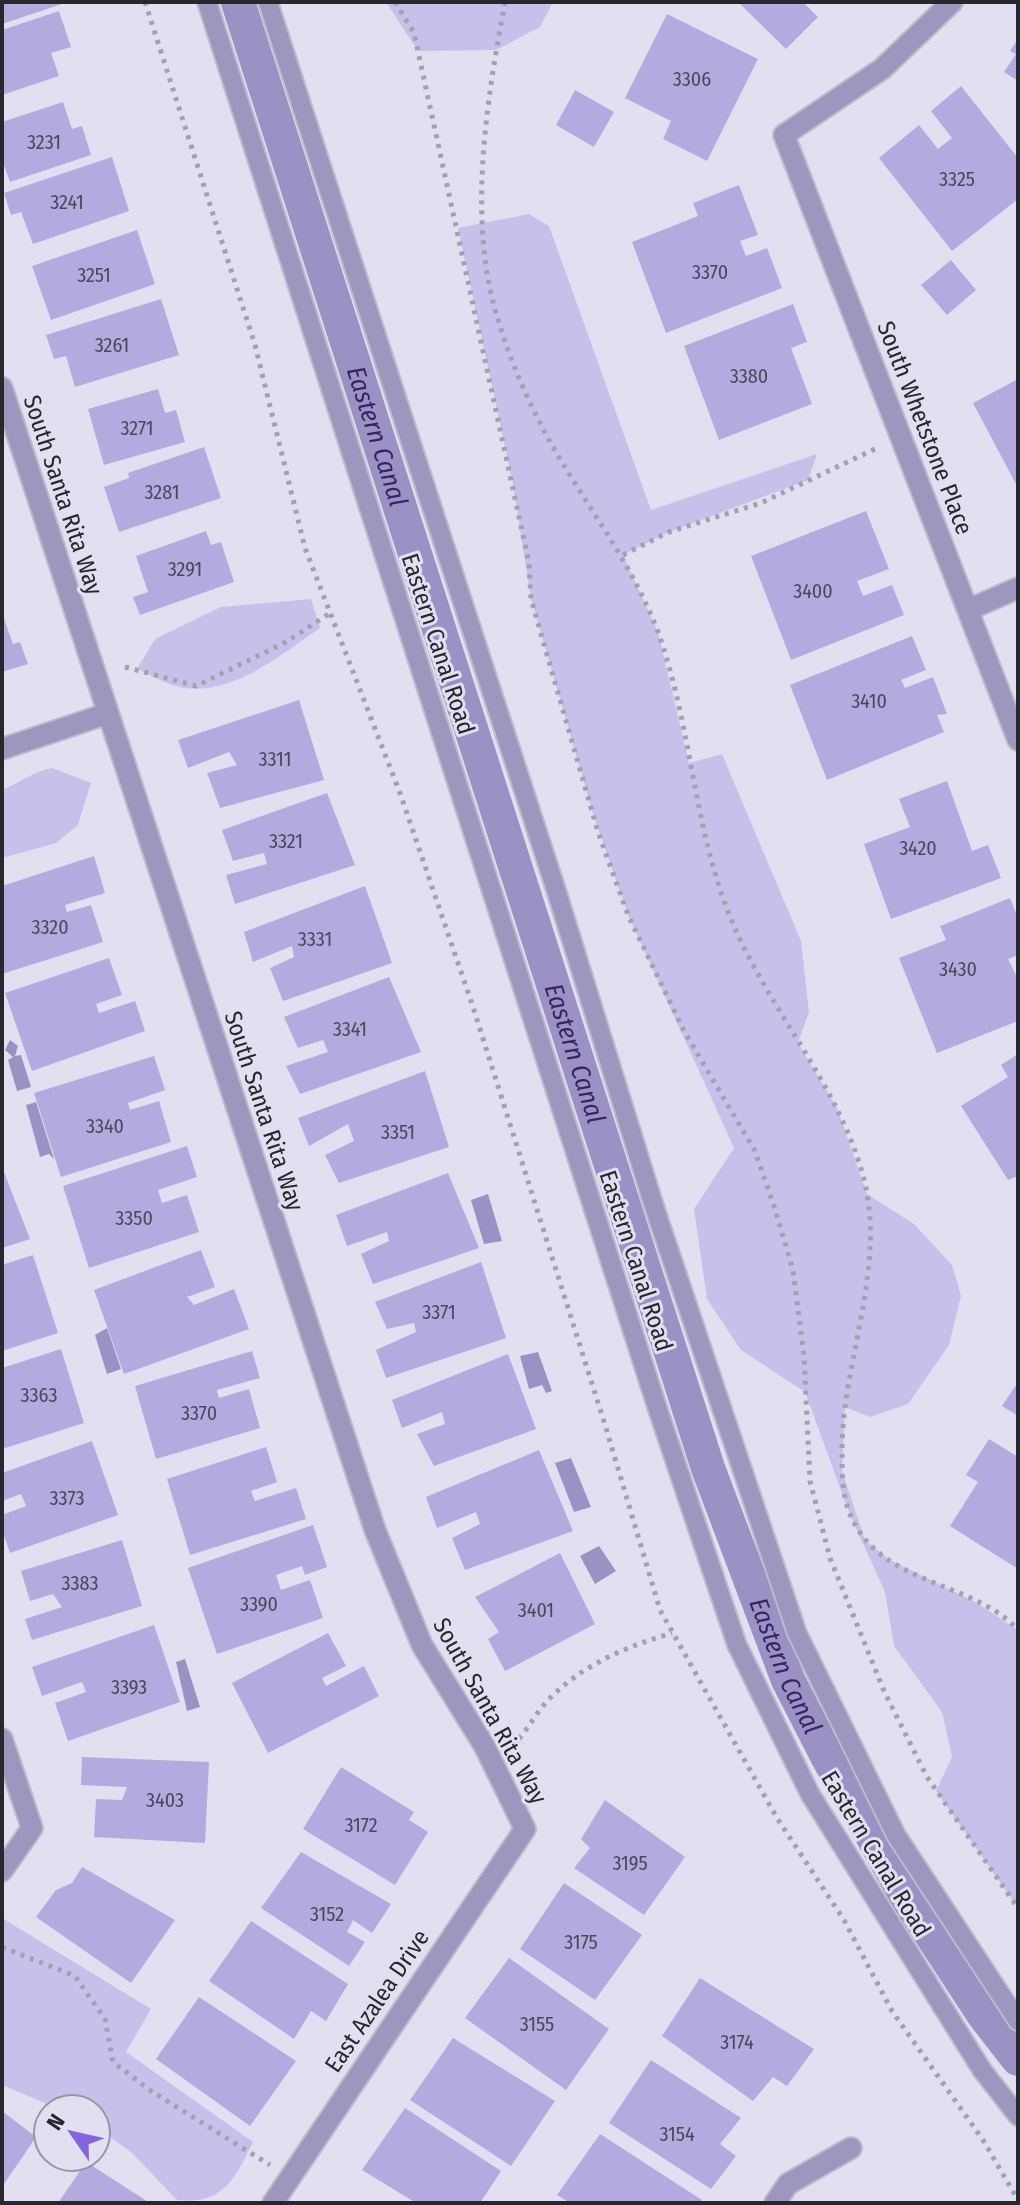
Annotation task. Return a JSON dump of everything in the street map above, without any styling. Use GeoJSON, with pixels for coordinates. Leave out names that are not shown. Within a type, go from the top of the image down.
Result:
{"type":"FeatureCollection","features":[{"type":"Feature","properties":{"kind":"street","name":"South Whetstone Place"},"geometry":{"type":"LineString","coordinates":[[952,2],[882,69],[784,135],[1018,740]]}},
{"type":"Feature","properties":{"kind":"street","name":"South Santa Rita Way"},"geometry":{"type":"LineString","coordinates":[[2,388],[375,1530],[422,1645],[491,1761],[525,1829]]}},
{"type":"Feature","properties":{"kind":"street"},"geometry":{"type":"LineString","coordinates":[[968,610],[1018,588]]}},
{"type":"Feature","properties":{"kind":"street"},"geometry":{"type":"LineString","coordinates":[[2,749],[106,714]]}},
{"type":"Feature","properties":{"kind":"street"},"geometry":{"type":"LineString","coordinates":[[2,1739],[32,1828],[2,1871]]}},
{"type":"Feature","properties":{"kind":"street","name":"East Azalea Drive"},"geometry":{"type":"LineString","coordinates":[[278,2202],[290,2177],[525,1829]]}},
{"type":"Feature","properties":{"kind":"street"},"geometry":{"type":"LineString","coordinates":[[775,2203],[788,2184],[851,2148]]}},
{"type":"Feature","properties":{"kind":"lane","name":"Eastern Canal Road"},"geometry":{"type":"LineString","coordinates":[[207,2],[658,1410],[737,1645],[810,1794],[982,2070],[1018,2116]]}},
{"type":"Feature","properties":{"kind":"lane"},"geometry":{"type":"LineString","coordinates":[[268,2],[557,893],[660,1223],[797,1633],[896,1835],[1018,2021]]}},
{"type":"Feature","properties":{"kind":"path"},"geometry":{"type":"LineString","coordinates":[[145,2],[255,345],[278,424],[296,517],[400,793],[473,1007],[660,1610],[777,1818],[844,1920],[892,2011],[983,2140],[1018,2200]]}},
{"type":"Feature","properties":{"kind":"path"},"geometry":{"type":"LineString","coordinates":[[395,2],[414,33],[513,484],[529,563],[531,599],[598,832],[628,915],[684,1031],[755,1151],[793,1270],[804,1356],[810,1481],[830,1558],[884,1691],[927,1777],[1018,1908]]}},
{"type":"Feature","properties":{"kind":"path"},"geometry":{"type":"LineString","coordinates":[[505,2],[496,50],[483,170],[488,275],[507,345],[542,426],[597,522],[623,555],[658,632],[709,852],[729,914],[762,982],[837,1108],[867,1194],[870,1250],[842,1428],[842,1471],[850,1515],[865,1540],[890,1560],[915,1576],[991,1608],[1018,1630]]}},
{"type":"Feature","properties":{"kind":"path"},"geometry":{"type":"LineString","coordinates":[[623,555],[669,532],[761,503],[901,438]]}},
{"type":"Feature","properties":{"kind":"path"},"geometry":{"type":"LineString","coordinates":[[125,667],[196,686],[286,642],[330,613]]}},
{"type":"Feature","properties":{"kind":"path"},"geometry":{"type":"LineString","coordinates":[[491,1761],[515,1744],[549,1699],[590,1665],[636,1643],[672,1633]]}},
{"type":"Feature","properties":{"kind":"path"},"geometry":{"type":"LineString","coordinates":[[2,1947],[75,1976],[105,2019],[113,2062],[151,2091],[290,2177]]}},
{"type":"Feature","properties":{"kind":"shaded area"},"geometry":{"type":"Polygon","coordinates":[[[386,2],[553,2],[540,27],[496,50],[418,51],[386,2]]]}},
{"type":"Feature","properties":{"kind":"shaded area"},"geometry":{"type":"Polygon","coordinates":[[[529,214],[549,226],[651,510],[817,454],[808,480],[669,532],[623,555],[658,632],[689,763],[722,754],[801,941],[809,1012],[798,1043],[837,1108],[867,1194],[914,1224],[952,1265],[961,1296],[949,1345],[908,1404],[870,1417],[845,1407],[842,1471],[865,1540],[890,1560],[977,1603],[1018,1630],[1018,1908],[936,1791],[952,1757],[942,1712],[894,1646],[885,1592],[850,1515],[805,1392],[741,1350],[707,1299],[694,1209],[734,1148],[628,915],[594,817],[531,599],[513,484],[458,228],[529,214]]]}},
{"type":"Feature","properties":{"kind":"shaded area"},"geometry":{"type":"Polygon","coordinates":[[[311,599],[320,628],[239,679],[222,685],[184,688],[137,669],[155,639],[221,607],[311,599]]]}},
{"type":"Feature","properties":{"kind":"shaded area"},"geometry":{"type":"Polygon","coordinates":[[[52,768],[91,783],[78,825],[56,843],[2,858],[2,790],[52,768]]]}},
{"type":"Feature","properties":{"kind":"shaded area"},"geometry":{"type":"Polygon","coordinates":[[[10,1040],[18,1046],[15,1056],[21,1055],[31,1087],[17,1091],[8,1060],[13,1057],[5,1050],[10,1040]]]}},
{"type":"Feature","properties":{"kind":"shaded area"},"geometry":{"type":"Polygon","coordinates":[[[36,1102],[54,1159],[49,1154],[40,1157],[26,1105],[36,1102]]]}},
{"type":"Feature","properties":{"kind":"shaded area"},"geometry":{"type":"Polygon","coordinates":[[[488,1194],[502,1241],[484,1244],[471,1200],[488,1194]]]}},
{"type":"Feature","properties":{"kind":"shaded area"},"geometry":{"type":"Polygon","coordinates":[[[107,1328],[121,1369],[107,1374],[95,1335],[107,1328]]]}},
{"type":"Feature","properties":{"kind":"shaded area"},"geometry":{"type":"Polygon","coordinates":[[[538,1352],[552,1391],[546,1393],[542,1385],[529,1389],[520,1356],[538,1352]]]}},
{"type":"Feature","properties":{"kind":"shaded area"},"geometry":{"type":"Polygon","coordinates":[[[571,1458],[591,1507],[574,1512],[555,1463],[571,1458]]]}},
{"type":"Feature","properties":{"kind":"shaded area"},"geometry":{"type":"Polygon","coordinates":[[[599,1546],[616,1571],[595,1584],[580,1556],[599,1546]]]}},
{"type":"Feature","properties":{"kind":"shaded area"},"geometry":{"type":"Polygon","coordinates":[[[185,1659],[200,1707],[187,1711],[176,1662],[185,1659]]]}},
{"type":"Feature","properties":{"kind":"shaded area"},"geometry":{"type":"Polygon","coordinates":[[[2,1918],[151,2009],[126,2052],[253,2142],[234,2177],[217,2193],[207,2198],[177,2200],[131,2152],[112,2138],[112,2093],[32,2093],[32,2098],[2,2085],[2,1918]]]}},
{"type":"Feature","properties":{"kind":"building"},"geometry":{"type":"Polygon","coordinates":[[[2,2],[65,2],[65,3],[2,24],[2,2]]]}},
{"type":"Feature","properties":{"kind":"building"},"geometry":{"type":"Polygon","coordinates":[[[738,2],[803,2],[818,17],[786,49],[738,2]]]}},
{"type":"Feature","properties":{"kind":"building"},"geometry":{"type":"Polygon","coordinates":[[[59,11],[71,47],[51,53],[59,76],[2,95],[2,30],[59,11]]]}},
{"type":"Feature","properties":{"kind":"building"},"geometry":{"type":"Polygon","coordinates":[[[667,14],[758,59],[707,161],[663,139],[671,121],[625,98],[667,14]]]}},
{"type":"Feature","properties":{"kind":"building"},"geometry":{"type":"Polygon","coordinates":[[[1018,39],[1018,81],[1004,72],[1016,54],[1010,51],[1018,39]]]}},
{"type":"Feature","properties":{"kind":"building"},"geometry":{"type":"Polygon","coordinates":[[[961,86],[1018,158],[1018,199],[952,251],[879,158],[919,125],[938,149],[952,138],[931,111],[961,86]]]}},
{"type":"Feature","properties":{"kind":"building"},"geometry":{"type":"Polygon","coordinates":[[[575,90],[614,112],[594,147],[556,125],[575,90]]]}},
{"type":"Feature","properties":{"kind":"building"},"geometry":{"type":"Polygon","coordinates":[[[63,102],[72,129],[82,126],[91,155],[10,182],[2,159],[2,122],[63,102]]]}},
{"type":"Feature","properties":{"kind":"building"},"geometry":{"type":"Polygon","coordinates":[[[112,157],[129,211],[33,244],[21,212],[11,215],[4,193],[112,157]]]}},
{"type":"Feature","properties":{"kind":"building"},"geometry":{"type":"Polygon","coordinates":[[[739,185],[758,235],[740,241],[746,256],[767,248],[782,288],[666,333],[632,242],[698,216],[693,203],[739,185]]]}},
{"type":"Feature","properties":{"kind":"building"},"geometry":{"type":"Polygon","coordinates":[[[137,230],[155,284],[51,320],[32,266],[137,230]]]}},
{"type":"Feature","properties":{"kind":"building"},"geometry":{"type":"Polygon","coordinates":[[[951,260],[976,290],[947,315],[921,285],[951,260]]]}},
{"type":"Feature","properties":{"kind":"building"},"geometry":{"type":"Polygon","coordinates":[[[161,299],[179,355],[75,387],[66,356],[54,359],[46,335],[161,299]]]}},
{"type":"Feature","properties":{"kind":"building"},"geometry":{"type":"Polygon","coordinates":[[[793,304],[807,342],[791,348],[812,404],[719,440],[684,346],[793,304]]]}},
{"type":"Feature","properties":{"kind":"building"},"geometry":{"type":"Polygon","coordinates":[[[1018,379],[1018,488],[973,403],[1018,379]]]}},
{"type":"Feature","properties":{"kind":"building"},"geometry":{"type":"Polygon","coordinates":[[[158,389],[165,413],[176,410],[185,442],[104,465],[88,409],[158,389]]]}},
{"type":"Feature","properties":{"kind":"building"},"geometry":{"type":"Polygon","coordinates":[[[204,447],[221,498],[119,532],[104,487],[129,478],[128,473],[204,447]]]}},
{"type":"Feature","properties":{"kind":"building"},"geometry":{"type":"Polygon","coordinates":[[[866,511],[889,569],[857,581],[863,596],[892,585],[904,615],[791,660],[751,556],[866,511]]]}},
{"type":"Feature","properties":{"kind":"building"},"geometry":{"type":"Polygon","coordinates":[[[206,531],[211,545],[221,542],[234,582],[140,615],[133,597],[148,592],[136,556],[206,531]]]}},
{"type":"Feature","properties":{"kind":"building"},"geometry":{"type":"Polygon","coordinates":[[[2,613],[13,644],[20,642],[28,664],[2,672],[2,613]]]}},
{"type":"Feature","properties":{"kind":"building"},"geometry":{"type":"Polygon","coordinates":[[[912,636],[926,670],[901,680],[905,688],[933,677],[947,714],[937,715],[944,732],[827,780],[790,685],[912,636]]]}},
{"type":"Feature","properties":{"kind":"building"},"geometry":{"type":"Polygon","coordinates":[[[299,700],[324,780],[220,808],[207,773],[237,765],[229,752],[188,768],[178,740],[299,700]]]}},
{"type":"Feature","properties":{"kind":"building"},"geometry":{"type":"Polygon","coordinates":[[[947,781],[972,851],[988,845],[1001,878],[891,919],[864,844],[910,827],[899,799],[947,781]]]}},
{"type":"Feature","properties":{"kind":"building"},"geometry":{"type":"Polygon","coordinates":[[[327,793],[355,865],[235,904],[226,875],[267,864],[264,853],[233,861],[222,830],[327,793]]]}},
{"type":"Feature","properties":{"kind":"building"},"geometry":{"type":"Polygon","coordinates":[[[94,856],[105,893],[65,905],[67,912],[91,905],[103,942],[2,974],[2,886],[94,856]]]}},
{"type":"Feature","properties":{"kind":"building"},"geometry":{"type":"Polygon","coordinates":[[[365,886],[392,963],[283,1001],[270,968],[294,957],[292,946],[253,962],[244,932],[365,886]]]}},
{"type":"Feature","properties":{"kind":"building"},"geometry":{"type":"Polygon","coordinates":[[[1010,898],[1018,918],[1018,955],[1008,959],[1018,979],[1018,1021],[937,1053],[899,958],[946,940],[940,926],[1010,898]]]}},
{"type":"Feature","properties":{"kind":"building"},"geometry":{"type":"Polygon","coordinates":[[[109,958],[122,995],[96,1004],[99,1013],[135,1001],[145,1031],[32,1071],[5,993],[109,958]]]}},
{"type":"Feature","properties":{"kind":"building"},"geometry":{"type":"Polygon","coordinates":[[[389,977],[421,1052],[300,1094],[286,1066],[328,1052],[323,1040],[298,1048],[284,1017],[389,977]]]}},
{"type":"Feature","properties":{"kind":"building"},"geometry":{"type":"Polygon","coordinates":[[[1018,1054],[1018,1176],[1008,1180],[961,1106],[1008,1077],[1001,1065],[1018,1054]]]}},
{"type":"Feature","properties":{"kind":"building"},"geometry":{"type":"Polygon","coordinates":[[[154,1056],[165,1090],[128,1103],[130,1110],[159,1101],[171,1142],[61,1177],[34,1093],[154,1056]]]}},
{"type":"Feature","properties":{"kind":"building"},"geometry":{"type":"Polygon","coordinates":[[[425,1071],[449,1147],[339,1183],[325,1155],[354,1141],[348,1124],[309,1146],[298,1118],[425,1071]]]}},
{"type":"Feature","properties":{"kind":"building"},"geometry":{"type":"Polygon","coordinates":[[[187,1146],[197,1177],[158,1190],[162,1203],[187,1195],[199,1232],[89,1268],[63,1186],[187,1146]]]}},
{"type":"Feature","properties":{"kind":"building"},"geometry":{"type":"Polygon","coordinates":[[[2,1167],[30,1239],[2,1248],[2,1167]]]}},
{"type":"Feature","properties":{"kind":"building"},"geometry":{"type":"Polygon","coordinates":[[[448,1173],[479,1248],[373,1284],[361,1254],[389,1241],[387,1232],[347,1246],[336,1215],[448,1173]]]}},
{"type":"Feature","properties":{"kind":"building"},"geometry":{"type":"Polygon","coordinates":[[[201,1250],[215,1287],[187,1297],[194,1305],[234,1289],[249,1329],[124,1374],[94,1290],[201,1250]]]}},
{"type":"Feature","properties":{"kind":"building"},"geometry":{"type":"Polygon","coordinates":[[[33,1255],[58,1333],[2,1351],[2,1265],[33,1255]]]}},
{"type":"Feature","properties":{"kind":"building"},"geometry":{"type":"Polygon","coordinates":[[[481,1262],[506,1338],[386,1378],[376,1350],[416,1332],[414,1323],[387,1329],[375,1302],[481,1262]]]}},
{"type":"Feature","properties":{"kind":"building"},"geometry":{"type":"Polygon","coordinates":[[[61,1349],[84,1423],[2,1449],[2,1368],[61,1349]]]}},
{"type":"Feature","properties":{"kind":"building"},"geometry":{"type":"Polygon","coordinates":[[[252,1351],[260,1378],[217,1390],[219,1398],[249,1389],[260,1428],[156,1459],[135,1386],[252,1351]]]}},
{"type":"Feature","properties":{"kind":"building"},"geometry":{"type":"Polygon","coordinates":[[[508,1354],[536,1429],[434,1466],[417,1434],[445,1424],[442,1412],[402,1428],[392,1400],[508,1354]]]}},
{"type":"Feature","properties":{"kind":"building"},"geometry":{"type":"Polygon","coordinates":[[[1018,1382],[1018,1416],[1002,1406],[1018,1382]]]}},
{"type":"Feature","properties":{"kind":"building"},"geometry":{"type":"Polygon","coordinates":[[[989,1439],[1018,1457],[1018,1569],[950,1526],[978,1482],[966,1475],[989,1439]]]}},
{"type":"Feature","properties":{"kind":"building"},"geometry":{"type":"Polygon","coordinates":[[[92,1441],[118,1515],[10,1553],[2,1530],[2,1515],[26,1506],[21,1494],[2,1501],[2,1473],[92,1441]]]}},
{"type":"Feature","properties":{"kind":"building"},"geometry":{"type":"Polygon","coordinates":[[[266,1447],[277,1482],[251,1491],[255,1501],[296,1488],[306,1519],[190,1555],[167,1479],[266,1447]]]}},
{"type":"Feature","properties":{"kind":"building"},"geometry":{"type":"Polygon","coordinates":[[[539,1450],[573,1531],[465,1570],[452,1538],[480,1524],[476,1512],[437,1528],[426,1497],[539,1450]]]}},
{"type":"Feature","properties":{"kind":"building"},"geometry":{"type":"Polygon","coordinates":[[[313,1525],[327,1567],[305,1575],[302,1566],[276,1575],[281,1590],[310,1580],[323,1618],[217,1654],[188,1568],[313,1525]]]}},
{"type":"Feature","properties":{"kind":"building"},"geometry":{"type":"Polygon","coordinates":[[[122,1540],[142,1606],[32,1640],[25,1619],[62,1607],[53,1594],[30,1601],[21,1571],[122,1540]]]}},
{"type":"Feature","properties":{"kind":"building"},"geometry":{"type":"Polygon","coordinates":[[[560,1553],[595,1624],[505,1671],[488,1639],[499,1632],[475,1597],[560,1553]]]}},
{"type":"Feature","properties":{"kind":"building"},"geometry":{"type":"Polygon","coordinates":[[[154,1625],[180,1702],[68,1741],[55,1703],[86,1692],[82,1682],[42,1696],[32,1667],[154,1625]]]}},
{"type":"Feature","properties":{"kind":"building"},"geometry":{"type":"Polygon","coordinates":[[[328,1633],[346,1666],[322,1678],[326,1686],[364,1666],[379,1696],[268,1753],[232,1683],[328,1633]]]}},
{"type":"Feature","properties":{"kind":"building"},"geometry":{"type":"Polygon","coordinates":[[[82,1757],[209,1762],[205,1843],[94,1837],[96,1799],[122,1800],[127,1787],[81,1785],[82,1757]]]}},
{"type":"Feature","properties":{"kind":"building"},"geometry":{"type":"Polygon","coordinates":[[[341,1767],[414,1812],[409,1820],[428,1832],[395,1885],[303,1829],[341,1767]]]}},
{"type":"Feature","properties":{"kind":"building"},"geometry":{"type":"Polygon","coordinates":[[[605,1800],[685,1857],[644,1915],[574,1868],[590,1848],[581,1839],[605,1800]]]}},
{"type":"Feature","properties":{"kind":"building"},"geometry":{"type":"Polygon","coordinates":[[[301,1852],[391,1904],[372,1933],[353,1920],[347,1932],[365,1942],[349,1966],[261,1908],[301,1852]]]}},
{"type":"Feature","properties":{"kind":"building"},"geometry":{"type":"Polygon","coordinates":[[[82,1867],[175,1920],[131,1983],[36,1917],[56,1890],[72,1883],[82,1867]]]}},
{"type":"Feature","properties":{"kind":"building"},"geometry":{"type":"Polygon","coordinates":[[[564,1883],[642,1935],[595,2000],[520,1949],[564,1883]]]}},
{"type":"Feature","properties":{"kind":"building"},"geometry":{"type":"Polygon","coordinates":[[[251,1921],[348,1984],[326,2021],[311,2011],[294,2039],[209,1981],[251,1921]]]}},
{"type":"Feature","properties":{"kind":"building"},"geometry":{"type":"Polygon","coordinates":[[[509,1958],[609,2029],[566,2090],[465,2018],[509,1958]]]}},
{"type":"Feature","properties":{"kind":"building"},"geometry":{"type":"Polygon","coordinates":[[[700,1978],[814,2049],[787,2086],[773,2077],[753,2101],[662,2036],[700,1978]]]}},
{"type":"Feature","properties":{"kind":"building"},"geometry":{"type":"Polygon","coordinates":[[[199,1997],[296,2061],[250,2126],[156,2059],[199,1997]]]}},
{"type":"Feature","properties":{"kind":"building"},"geometry":{"type":"Polygon","coordinates":[[[453,2038],[555,2101],[511,2166],[410,2100],[453,2038]]]}},
{"type":"Feature","properties":{"kind":"building"},"geometry":{"type":"Polygon","coordinates":[[[651,2060],[741,2118],[720,2144],[736,2156],[711,2189],[609,2123],[651,2060]]]}},
{"type":"Feature","properties":{"kind":"building"},"geometry":{"type":"Polygon","coordinates":[[[405,2108],[501,2171],[480,2203],[416,2203],[362,2170],[405,2108]]]}},
{"type":"Feature","properties":{"kind":"building"},"geometry":{"type":"Polygon","coordinates":[[[2,2111],[32,2134],[32,2143],[2,2187],[2,2111]]]}},
{"type":"Feature","properties":{"kind":"building"},"geometry":{"type":"Polygon","coordinates":[[[600,2134],[702,2200],[700,2203],[570,2203],[557,2195],[600,2134]]]}},
{"type":"Feature","properties":{"kind":"building"},"geometry":{"type":"Polygon","coordinates":[[[78,2173],[103,2173],[150,2203],[58,2203],[78,2173]]]}},
{"type":"Feature","properties":{"kind":"waterway","name":"Eastern Canal"},"geometry":{"type":"LineString","coordinates":[[238,2],[708,1468],[788,1680],[908,1899],[983,2014],[1018,2059]]}}]}
